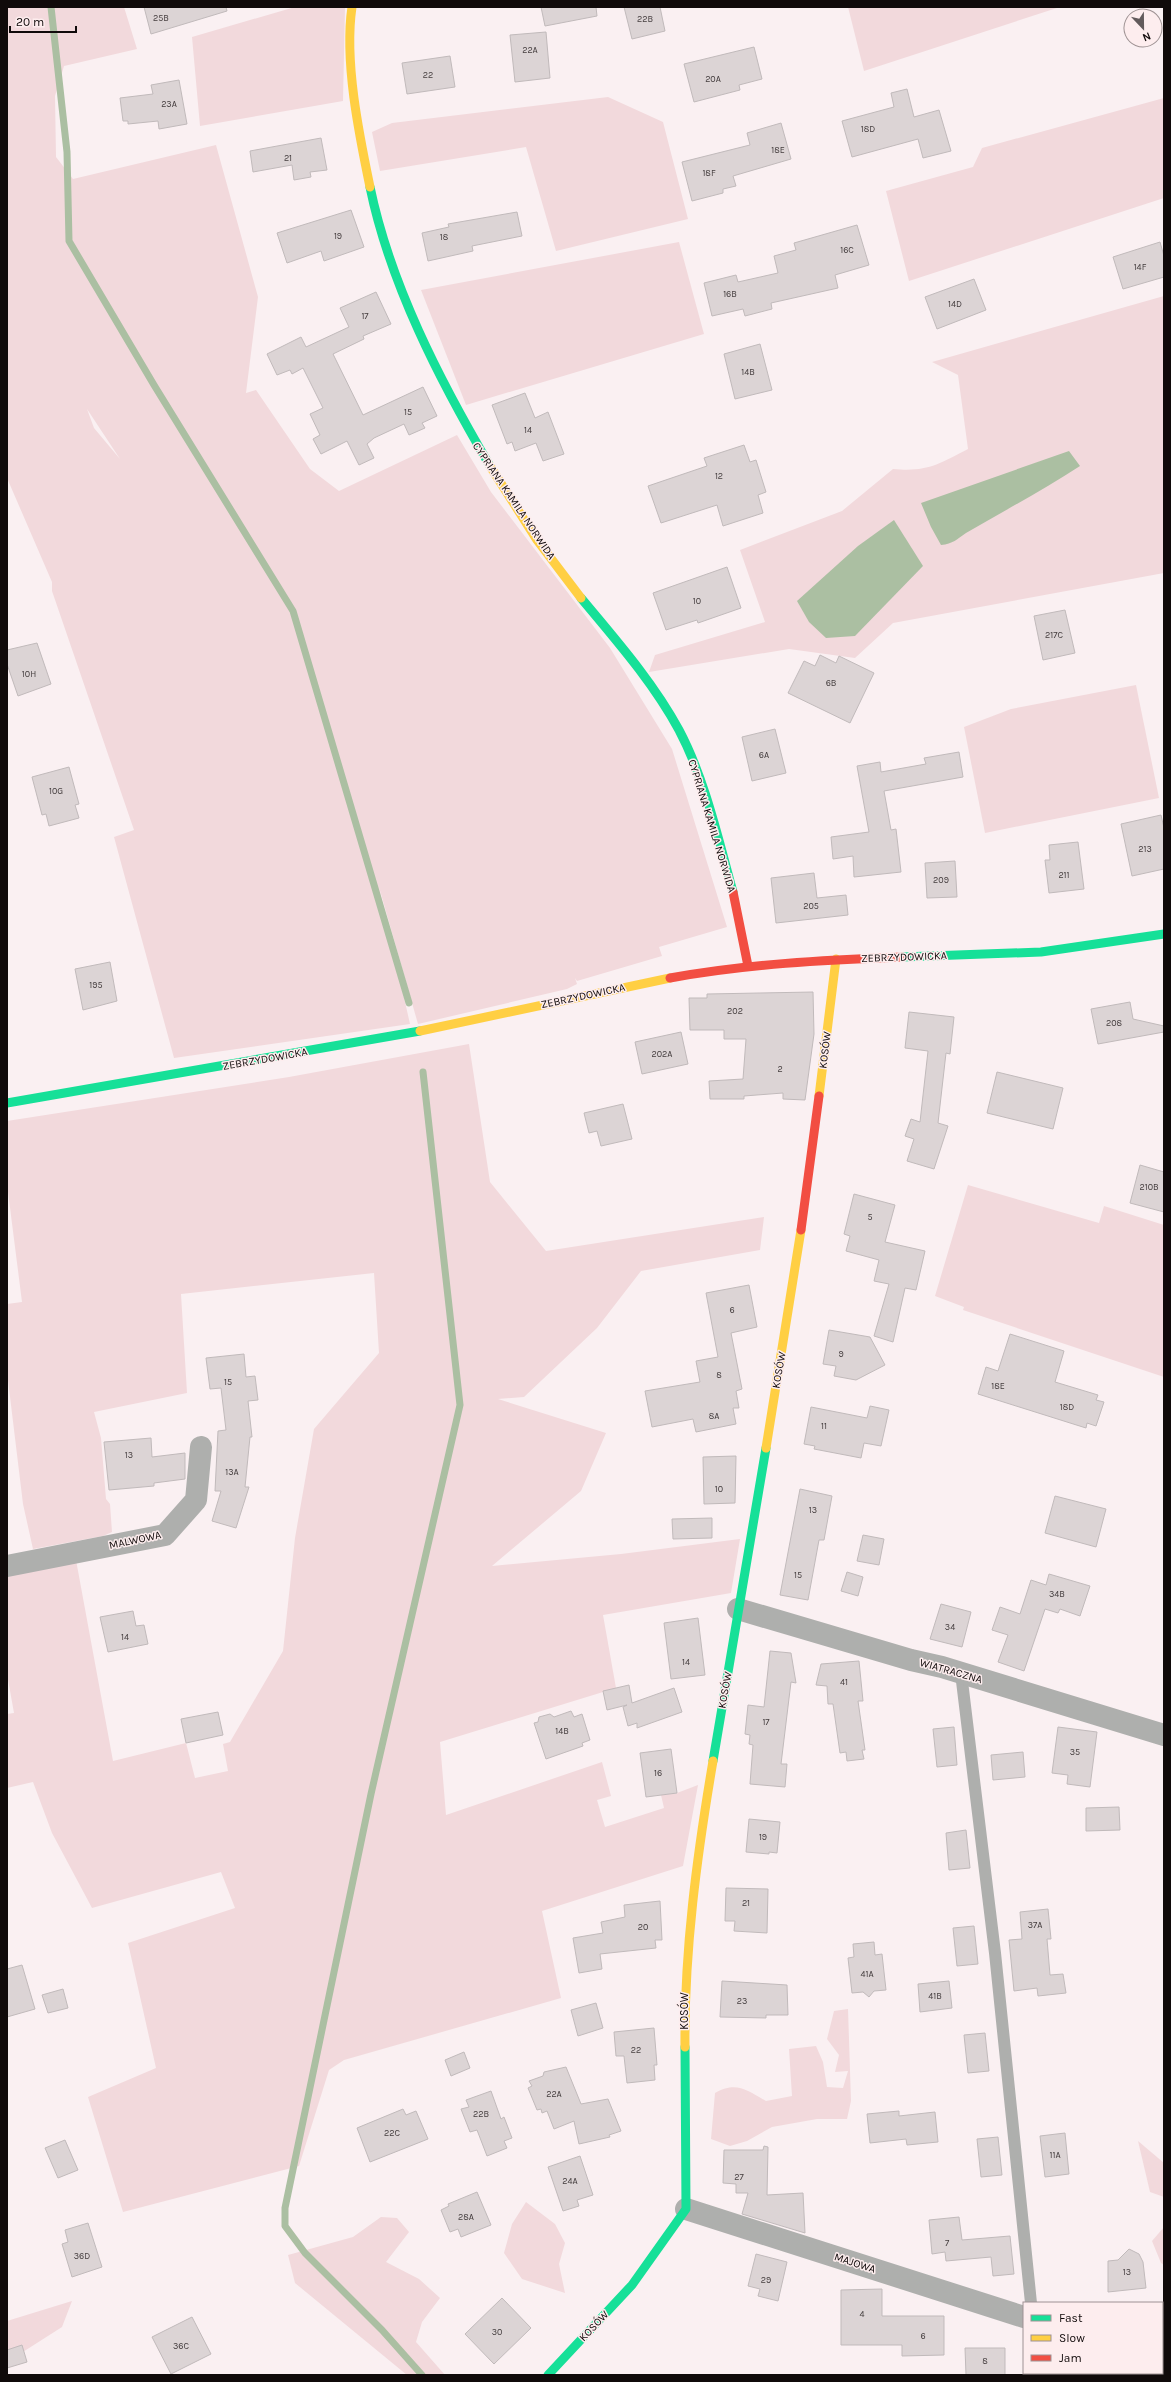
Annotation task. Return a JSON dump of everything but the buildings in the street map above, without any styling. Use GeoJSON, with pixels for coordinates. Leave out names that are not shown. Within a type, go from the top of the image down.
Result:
{"type":"FeatureCollection","features":[{"type":"Feature","properties":{"kind":"street","name":"CYPRIANA KAMILA NORWIDA"},"geometry":{"type":"LineString","coordinates":[[352,7],[354,111],[372,202],[418,328],[471,438],[538,541],[640,671],[673,718],[693,761],[698,776],[741,919],[748,966]]}},
{"type":"Feature","properties":{"kind":"street","name":"ZEBRZYDOWICKA"},"geometry":{"type":"LineString","coordinates":[[7,1103],[380,1038],[647,982],[748,966],[836,959],[1041,952],[1106,944],[1164,934]]}},
{"type":"Feature","properties":{"kind":"street","name":"KOSÓW"},"geometry":{"type":"LineString","coordinates":[[548,2375],[632,2285],[686,2209],[684,1991],[704,1814],[796,1272],[836,959]]}},
{"type":"Feature","properties":{"kind":"street","name":"MALWOWA"},"geometry":{"type":"LineString","coordinates":[[7,1566],[165,1535],[196,1500],[201,1447]]}},
{"type":"Feature","properties":{"kind":"street","name":"WIATRACZNA"},"geometry":{"type":"LineString","coordinates":[[738,1608],[961,1673],[1164,1735]]}},
{"type":"Feature","properties":{"kind":"street","name":"MAJOWA"},"geometry":{"type":"LineString","coordinates":[[686,2209],[1023,2317]]}},
{"type":"Feature","properties":{"kind":"lane"},"geometry":{"type":"LineString","coordinates":[[961,1673],[995,1953],[1031,2302]]}},
{"type":"Feature","properties":{"kind":"shaded area"},"geometry":{"type":"Polygon","coordinates":[[[7,7],[124,7],[137,49],[64,66],[55,96],[56,157],[73,179],[216,145],[258,297],[246,393],[256,390],[310,469],[339,491],[457,435],[491,492],[610,648],[672,749],[727,927],[659,947],[662,956],[577,981],[575,978],[577,984],[567,989],[418,1024],[379,887],[410,1024],[174,1058],[114,837],[134,830],[52,591],[52,582],[7,478],[7,7]],[[87,409],[94,428],[120,459],[87,409]]]}},
{"type":"Feature","properties":{"kind":"shaded area"},"geometry":{"type":"Polygon","coordinates":[[[295,7],[345,7],[343,101],[200,126],[192,37],[295,7]]]}},
{"type":"Feature","properties":{"kind":"shaded area"},"geometry":{"type":"Polygon","coordinates":[[[848,7],[1060,7],[864,71],[848,7]]]}},
{"type":"Feature","properties":{"kind":"shaded area"},"geometry":{"type":"Polygon","coordinates":[[[608,97],[663,122],[688,219],[556,251],[526,147],[380,171],[372,132],[392,123],[608,97]]]}},
{"type":"Feature","properties":{"kind":"shaded area"},"geometry":{"type":"Polygon","coordinates":[[[1164,98],[1164,198],[909,281],[886,191],[973,167],[982,148],[1164,98]]]}},
{"type":"Feature","properties":{"kind":"shaded area"},"geometry":{"type":"Polygon","coordinates":[[[679,242],[704,334],[466,405],[421,290],[679,242]]]}},
{"type":"Feature","properties":{"kind":"shaded area"},"geometry":{"type":"Polygon","coordinates":[[[1164,296],[1164,573],[893,623],[855,658],[789,649],[649,672],[655,655],[765,622],[740,550],[842,511],[893,469],[905,470],[932,466],[968,449],[958,375],[932,362],[1164,296]]]}},
{"type":"Feature","properties":{"kind":"shaded area"},"geometry":{"type":"Polygon","coordinates":[[[1069,451],[1080,466],[966,533],[955,541],[949,544],[941,545],[931,527],[921,503],[1069,451]]]}},
{"type":"Feature","properties":{"kind":"shaded area"},"geometry":{"type":"Polygon","coordinates":[[[894,520],[923,566],[855,636],[826,638],[809,622],[797,601],[858,546],[894,520]]]}},
{"type":"Feature","properties":{"kind":"shaded area"},"geometry":{"type":"Polygon","coordinates":[[[1136,685],[1159,798],[985,833],[964,727],[1011,709],[1136,685]]]}},
{"type":"Feature","properties":{"kind":"shaded area"},"geometry":{"type":"Polygon","coordinates":[[[469,1044],[490,1182],[546,1251],[764,1217],[760,1250],[641,1271],[597,1328],[524,1397],[498,1399],[606,1433],[581,1491],[492,1566],[621,1554],[740,1539],[731,1593],[603,1615],[616,1688],[440,1742],[446,1815],[602,1762],[611,1796],[597,1800],[605,1827],[664,1808],[661,1795],[677,1793],[698,1785],[683,1866],[542,1911],[561,1998],[344,2060],[329,2070],[299,2166],[123,2212],[88,2097],[156,2068],[128,1943],[235,1908],[221,1872],[92,1908],[52,1833],[33,1782],[7,1788],[7,1714],[14,1713],[7,1674],[7,1571],[76,1560],[113,1761],[186,1743],[195,1778],[228,1771],[223,1744],[230,1742],[283,1651],[295,1538],[314,1429],[379,1353],[374,1273],[181,1294],[187,1393],[94,1412],[101,1438],[106,1499],[110,1504],[112,1532],[103,1536],[33,1549],[23,1504],[7,1372],[7,1304],[22,1302],[7,1184],[7,1121],[289,1077],[469,1044]]]}},
{"type":"Feature","properties":{"kind":"shaded area"},"geometry":{"type":"Polygon","coordinates":[[[968,1185],[1099,1223],[1104,1206],[1164,1225],[1164,1377],[963,1310],[964,1307],[935,1296],[968,1185]]]}},
{"type":"Feature","properties":{"kind":"shaded area"},"geometry":{"type":"Polygon","coordinates":[[[848,2009],[851,2101],[847,2119],[817,2119],[772,2127],[747,2141],[730,2146],[711,2139],[715,2093],[723,2089],[736,2087],[747,2090],[766,2101],[792,2096],[789,2049],[816,2046],[823,2062],[827,2087],[843,2088],[848,2071],[835,2072],[839,2055],[827,2039],[834,2011],[848,2009]]]}},
{"type":"Feature","properties":{"kind":"shaded area"},"geometry":{"type":"Polygon","coordinates":[[[1138,2141],[1164,2163],[1164,2197],[1150,2192],[1138,2141]]]}},
{"type":"Feature","properties":{"kind":"shaded area"},"geometry":{"type":"Polygon","coordinates":[[[526,2202],[555,2224],[565,2243],[559,2264],[565,2293],[522,2279],[504,2253],[512,2224],[526,2202]]]}},
{"type":"Feature","properties":{"kind":"shaded area"},"geometry":{"type":"Polygon","coordinates":[[[381,2217],[397,2218],[409,2232],[386,2262],[419,2279],[440,2298],[422,2322],[416,2342],[445,2375],[407,2375],[295,2283],[288,2255],[353,2237],[381,2217]]]}},
{"type":"Feature","properties":{"kind":"shaded area"},"geometry":{"type":"Polygon","coordinates":[[[1164,2227],[1164,2265],[1161,2263],[1152,2241],[1164,2227]]]}},
{"type":"Feature","properties":{"kind":"shaded area"},"geometry":{"type":"Polygon","coordinates":[[[72,2301],[62,2327],[15,2357],[7,2368],[7,2321],[72,2301]]]}},
{"type":"Feature","properties":{"kind":"waterway"},"geometry":{"type":"LineString","coordinates":[[51,7],[67,152],[69,241],[154,385],[293,611],[409,1003]]}},
{"type":"Feature","properties":{"kind":"waterway"},"geometry":{"type":"LineString","coordinates":[[422,2375],[382,2330],[305,2253],[285,2226],[285,2208],[371,1794],[460,1405],[423,1072]]}},
{"type":"Feature","properties":{"kind":"traffic: fast"},"geometry":{"type":"LineString","coordinates":[[370,187],[390,260],[419,331],[435,366],[471,434],[490,466]]}},
{"type":"Feature","properties":{"kind":"traffic: fast"},"geometry":{"type":"LineString","coordinates":[[581,598],[646,678],[669,712],[679,730],[704,789],[733,892]]}},
{"type":"Feature","properties":{"kind":"traffic: fast"},"geometry":{"type":"LineString","coordinates":[[902,957],[1041,952],[1164,934]]}},
{"type":"Feature","properties":{"kind":"traffic: fast"},"geometry":{"type":"LineString","coordinates":[[7,1103],[420,1031]]}},
{"type":"Feature","properties":{"kind":"traffic: fast"},"geometry":{"type":"LineString","coordinates":[[713,1761],[766,1448]]}},
{"type":"Feature","properties":{"kind":"traffic: fast"},"geometry":{"type":"LineString","coordinates":[[548,2375],[632,2285],[686,2209],[685,2047]]}},
{"type":"Feature","properties":{"kind":"traffic: slow"},"geometry":{"type":"LineString","coordinates":[[352,7],[350,28],[351,74],[357,121],[370,187]]}},
{"type":"Feature","properties":{"kind":"traffic: slow"},"geometry":{"type":"LineString","coordinates":[[490,466],[537,540],[581,598]]}},
{"type":"Feature","properties":{"kind":"traffic: slow"},"geometry":{"type":"LineString","coordinates":[[819,1096],[836,959]]}},
{"type":"Feature","properties":{"kind":"traffic: slow"},"geometry":{"type":"LineString","coordinates":[[420,1031],[670,978]]}},
{"type":"Feature","properties":{"kind":"traffic: slow"},"geometry":{"type":"LineString","coordinates":[[766,1448],[801,1230]]}},
{"type":"Feature","properties":{"kind":"traffic: slow"},"geometry":{"type":"LineString","coordinates":[[685,2047],[685,2011],[689,1940],[697,1868],[713,1761]]}},
{"type":"Feature","properties":{"kind":"traffic: jam"},"geometry":{"type":"LineString","coordinates":[[733,892],[748,966]]}},
{"type":"Feature","properties":{"kind":"traffic: jam"},"geometry":{"type":"LineString","coordinates":[[670,978],[757,966],[815,961],[902,957]]}},
{"type":"Feature","properties":{"kind":"traffic: jam"},"geometry":{"type":"LineString","coordinates":[[801,1230],[819,1096]]}}]}
